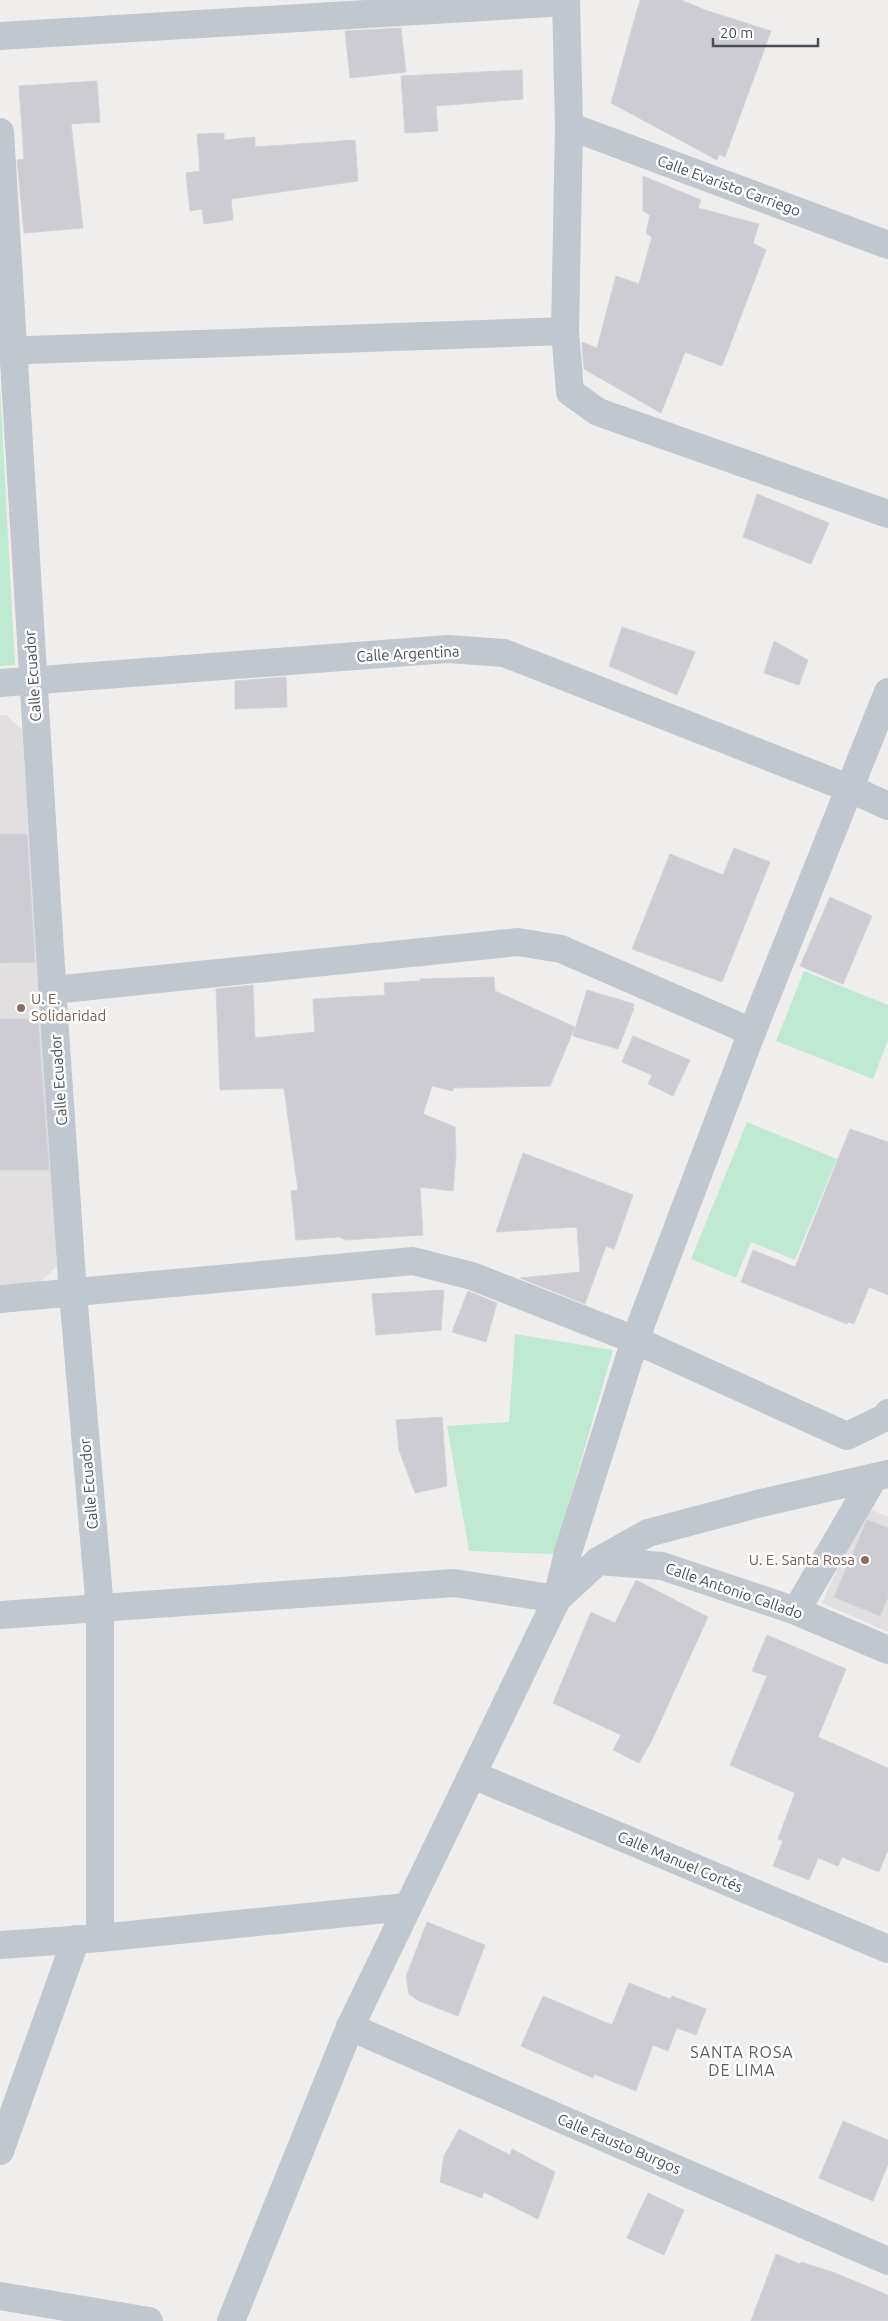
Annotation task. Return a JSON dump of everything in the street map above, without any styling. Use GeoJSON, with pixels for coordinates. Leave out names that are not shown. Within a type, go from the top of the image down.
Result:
{"type":"FeatureCollection","features":[{"type":"Feature","properties":{"kind":"street"},"geometry":{"type":"LineString","coordinates":[[0,36],[566,1],[569,126],[565,331],[570,392],[598,412],[888,514]]}},
{"type":"Feature","properties":{"kind":"street","name":"Calle Evaristo Carriego"},"geometry":{"type":"LineString","coordinates":[[569,126],[888,245]]}},
{"type":"Feature","properties":{"kind":"street","name":"Calle Ecuador"},"geometry":{"type":"LineString","coordinates":[[0,132],[7,351],[34,682],[73,1293],[100,1609],[88,1939],[0,2151]]}},
{"type":"Feature","properties":{"kind":"street"},"geometry":{"type":"LineString","coordinates":[[7,351],[565,331]]}},
{"type":"Feature","properties":{"kind":"street","name":"Calle Argentina"},"geometry":{"type":"LineString","coordinates":[[0,684],[448,649],[504,653],[851,789],[888,806]]}},
{"type":"Feature","properties":{"kind":"street"},"geometry":{"type":"LineString","coordinates":[[231,2321],[350,2027],[557,1599],[568,1552],[635,1340],[752,1032],[851,789],[888,692]]}},
{"type":"Feature","properties":{"kind":"street"},"geometry":{"type":"LineString","coordinates":[[53,990],[518,942],[561,949],[752,1032]]}},
{"type":"Feature","properties":{"kind":"street"},"geometry":{"type":"LineString","coordinates":[[0,1299],[413,1261],[472,1276],[635,1340],[847,1436],[887,1415]]}},
{"type":"Feature","properties":{"kind":"street"},"geometry":{"type":"LineString","coordinates":[[557,1599],[598,1561],[648,1533],[757,1504],[880,1476]]}},
{"type":"Feature","properties":{"kind":"street"},"geometry":{"type":"LineString","coordinates":[[796,1611],[880,1476]]}},
{"type":"Feature","properties":{"kind":"street","name":"Calle Antonio Callado"},"geometry":{"type":"LineString","coordinates":[[598,1561],[662,1566],[796,1611],[888,1650]]}},
{"type":"Feature","properties":{"kind":"street"},"geometry":{"type":"LineString","coordinates":[[0,1616],[454,1583],[557,1599]]}},
{"type":"Feature","properties":{"kind":"street","name":"Calle Manuel Cortés"},"geometry":{"type":"LineString","coordinates":[[473,1775],[888,1949]]}},
{"type":"Feature","properties":{"kind":"street"},"geometry":{"type":"LineString","coordinates":[[0,1945],[88,1939],[406,1908]]}},
{"type":"Feature","properties":{"kind":"street","name":"Calle Fausto Burgos"},"geometry":{"type":"LineString","coordinates":[[350,2027],[888,2261]]}},
{"type":"Feature","properties":{"kind":"street"},"geometry":{"type":"LineString","coordinates":[[0,2296],[149,2321]]}},
{"type":"Feature","properties":{"kind":"shaded area","name":"U. E. Solidaridad"},"geometry":{"type":"Polygon","coordinates":[[[0,715],[6,715],[22,730],[57,1266],[40,1282],[0,1285],[0,715]]]}},
{"type":"Feature","properties":{"kind":"shaded area","name":"U. E. Santa Rosa"},"geometry":{"type":"Polygon","coordinates":[[[865,1507],[888,1517],[888,1632],[822,1603],[865,1507]]]}},
{"type":"Feature","properties":{"kind":"green space"},"geometry":{"type":"Polygon","coordinates":[[[0,387],[15,665],[0,666],[0,387]]]}},
{"type":"Feature","properties":{"kind":"green space"},"geometry":{"type":"Polygon","coordinates":[[[804,971],[888,1005],[888,1040],[873,1079],[776,1041],[804,971]]]}},
{"type":"Feature","properties":{"kind":"green space"},"geometry":{"type":"Polygon","coordinates":[[[747,1122],[837,1159],[795,1260],[751,1242],[736,1278],[691,1259],[747,1122]]]}},
{"type":"Feature","properties":{"kind":"green space"},"geometry":{"type":"Polygon","coordinates":[[[515,1334],[613,1350],[554,1554],[469,1551],[447,1426],[509,1422],[515,1334]]]}},
{"type":"Feature","properties":{"kind":"building"},"geometry":{"type":"Polygon","coordinates":[[[640,0],[681,0],[705,10],[771,31],[725,157],[719,154],[717,160],[611,103],[640,0]]]}},
{"type":"Feature","properties":{"kind":"building"},"geometry":{"type":"Polygon","coordinates":[[[401,28],[406,72],[350,78],[345,31],[401,28]]]}},
{"type":"Feature","properties":{"kind":"building"},"geometry":{"type":"Polygon","coordinates":[[[522,70],[523,99],[436,106],[438,131],[405,133],[401,76],[522,70]]]}},
{"type":"Feature","properties":{"kind":"building"},"geometry":{"type":"Polygon","coordinates":[[[97,81],[100,122],[71,124],[83,228],[24,233],[17,160],[24,159],[19,86],[97,81]]]}},
{"type":"Feature","properties":{"kind":"building"},"geometry":{"type":"Polygon","coordinates":[[[224,133],[224,140],[255,137],[255,147],[355,140],[358,181],[231,199],[233,220],[204,224],[202,209],[190,211],[186,173],[200,171],[197,134],[224,133]]]}},
{"type":"Feature","properties":{"kind":"building"},"geometry":{"type":"Polygon","coordinates":[[[643,176],[701,200],[698,208],[759,224],[753,243],[766,250],[722,366],[685,352],[661,413],[584,369],[582,342],[597,348],[616,276],[639,284],[652,237],[646,233],[650,215],[643,211],[643,176]]]}},
{"type":"Feature","properties":{"kind":"building"},"geometry":{"type":"Polygon","coordinates":[[[757,494],[829,523],[811,564],[743,537],[757,494]]]}},
{"type":"Feature","properties":{"kind":"building"},"geometry":{"type":"Polygon","coordinates":[[[622,627],[695,652],[677,695],[609,666],[622,627]]]}},
{"type":"Feature","properties":{"kind":"building"},"geometry":{"type":"Polygon","coordinates":[[[774,641],[808,660],[799,685],[764,673],[774,641]]]}},
{"type":"Feature","properties":{"kind":"building"},"geometry":{"type":"Polygon","coordinates":[[[286,677],[287,707],[235,709],[235,681],[286,677]]]}},
{"type":"Feature","properties":{"kind":"building"},"geometry":{"type":"Polygon","coordinates":[[[0,834],[27,834],[35,962],[0,963],[0,834]]]}},
{"type":"Feature","properties":{"kind":"building"},"geometry":{"type":"Polygon","coordinates":[[[734,848],[770,862],[722,982],[632,949],[670,854],[723,875],[734,848]]]}},
{"type":"Feature","properties":{"kind":"building"},"geometry":{"type":"Polygon","coordinates":[[[830,897],[872,916],[843,984],[800,966],[830,897]]]}},
{"type":"Feature","properties":{"kind":"building"},"geometry":{"type":"Polygon","coordinates":[[[494,977],[495,991],[575,1027],[550,1086],[453,1088],[453,1091],[432,1086],[423,1114],[455,1127],[456,1156],[453,1191],[420,1187],[423,1235],[346,1240],[339,1237],[296,1240],[291,1191],[298,1190],[284,1088],[220,1090],[216,989],[253,985],[255,1038],[315,1032],[313,999],[385,995],[384,983],[420,981],[420,979],[494,977]]]}},
{"type":"Feature","properties":{"kind":"building"},"geometry":{"type":"Polygon","coordinates":[[[587,990],[634,1004],[618,1049],[573,1036],[587,990]]]}},
{"type":"Feature","properties":{"kind":"building"},"geometry":{"type":"Polygon","coordinates":[[[0,1019],[38,1019],[49,1170],[0,1170],[0,1019]]]}},
{"type":"Feature","properties":{"kind":"building"},"geometry":{"type":"Polygon","coordinates":[[[633,1036],[690,1060],[673,1096],[648,1084],[652,1075],[622,1062],[633,1036]]]}},
{"type":"Feature","properties":{"kind":"building"},"geometry":{"type":"Polygon","coordinates":[[[850,1129],[888,1142],[888,1295],[869,1287],[854,1324],[848,1322],[847,1324],[741,1282],[753,1250],[795,1267],[850,1129]]]}},
{"type":"Feature","properties":{"kind":"building"},"geometry":{"type":"Polygon","coordinates":[[[523,1153],[633,1195],[614,1249],[606,1246],[585,1304],[520,1278],[580,1272],[577,1227],[496,1232],[523,1153]]]}},
{"type":"Feature","properties":{"kind":"building"},"geometry":{"type":"Polygon","coordinates":[[[444,1290],[441,1330],[376,1335],[372,1294],[444,1290]]]}},
{"type":"Feature","properties":{"kind":"building"},"geometry":{"type":"Polygon","coordinates":[[[468,1291],[497,1303],[486,1342],[452,1332],[468,1291]]]}},
{"type":"Feature","properties":{"kind":"building"},"geometry":{"type":"Polygon","coordinates":[[[442,1417],[447,1486],[415,1493],[399,1450],[396,1420],[442,1417]]]}},
{"type":"Feature","properties":{"kind":"building","name":"U. E. Santa Rosa"},"geometry":{"type":"Polygon","coordinates":[[[867,1520],[888,1528],[888,1597],[880,1616],[834,1597],[867,1520]]]}},
{"type":"Feature","properties":{"kind":"building"},"geometry":{"type":"Polygon","coordinates":[[[636,1580],[708,1617],[651,1742],[639,1763],[613,1750],[621,1735],[553,1703],[591,1612],[615,1623],[636,1580]]]}},
{"type":"Feature","properties":{"kind":"building"},"geometry":{"type":"Polygon","coordinates":[[[767,1635],[846,1669],[818,1737],[888,1768],[888,1850],[879,1872],[842,1857],[838,1866],[818,1858],[809,1880],[773,1866],[783,1841],[778,1839],[795,1793],[730,1765],[767,1676],[752,1671],[767,1635]]]}},
{"type":"Feature","properties":{"kind":"building"},"geometry":{"type":"Polygon","coordinates":[[[427,1922],[485,1945],[458,2016],[419,2001],[409,1994],[406,1977],[427,1922]]]}},
{"type":"Feature","properties":{"kind":"building"},"geometry":{"type":"Polygon","coordinates":[[[629,1983],[670,1999],[672,1996],[706,2009],[696,2035],[677,2028],[668,2051],[653,2045],[636,2091],[594,2074],[593,2078],[521,2046],[543,1996],[612,2025],[629,1983]]]}},
{"type":"Feature","properties":{"kind":"building"},"geometry":{"type":"Polygon","coordinates":[[[843,2121],[888,2140],[888,2164],[873,2201],[819,2178],[843,2121]]]}},
{"type":"Feature","properties":{"kind":"building"},"geometry":{"type":"Polygon","coordinates":[[[459,2129],[510,2155],[512,2149],[555,2172],[538,2219],[484,2192],[482,2198],[440,2182],[444,2156],[459,2129]]]}},
{"type":"Feature","properties":{"kind":"building"},"geometry":{"type":"Polygon","coordinates":[[[648,2193],[684,2210],[664,2255],[627,2238],[648,2193]]]}},
{"type":"Feature","properties":{"kind":"building"},"geometry":{"type":"Polygon","coordinates":[[[776,2254],[800,2264],[801,2262],[835,2273],[888,2295],[888,2321],[751,2321],[776,2254]]]}},
{"type":"Feature","properties":{"kind":"place","name":"U. E. Solidaridad"},"geometry":{"type":"Point","coordinates":[21,1008]}},
{"type":"Feature","properties":{"kind":"place","name":"U. E. Santa Rosa"},"geometry":{"type":"Point","coordinates":[865,1560]}},
{"type":"Feature","properties":{"kind":"district","name":"SANTA ROSA DE LIMA"},"geometry":{"type":"Point","coordinates":[742,2061]}}]}
